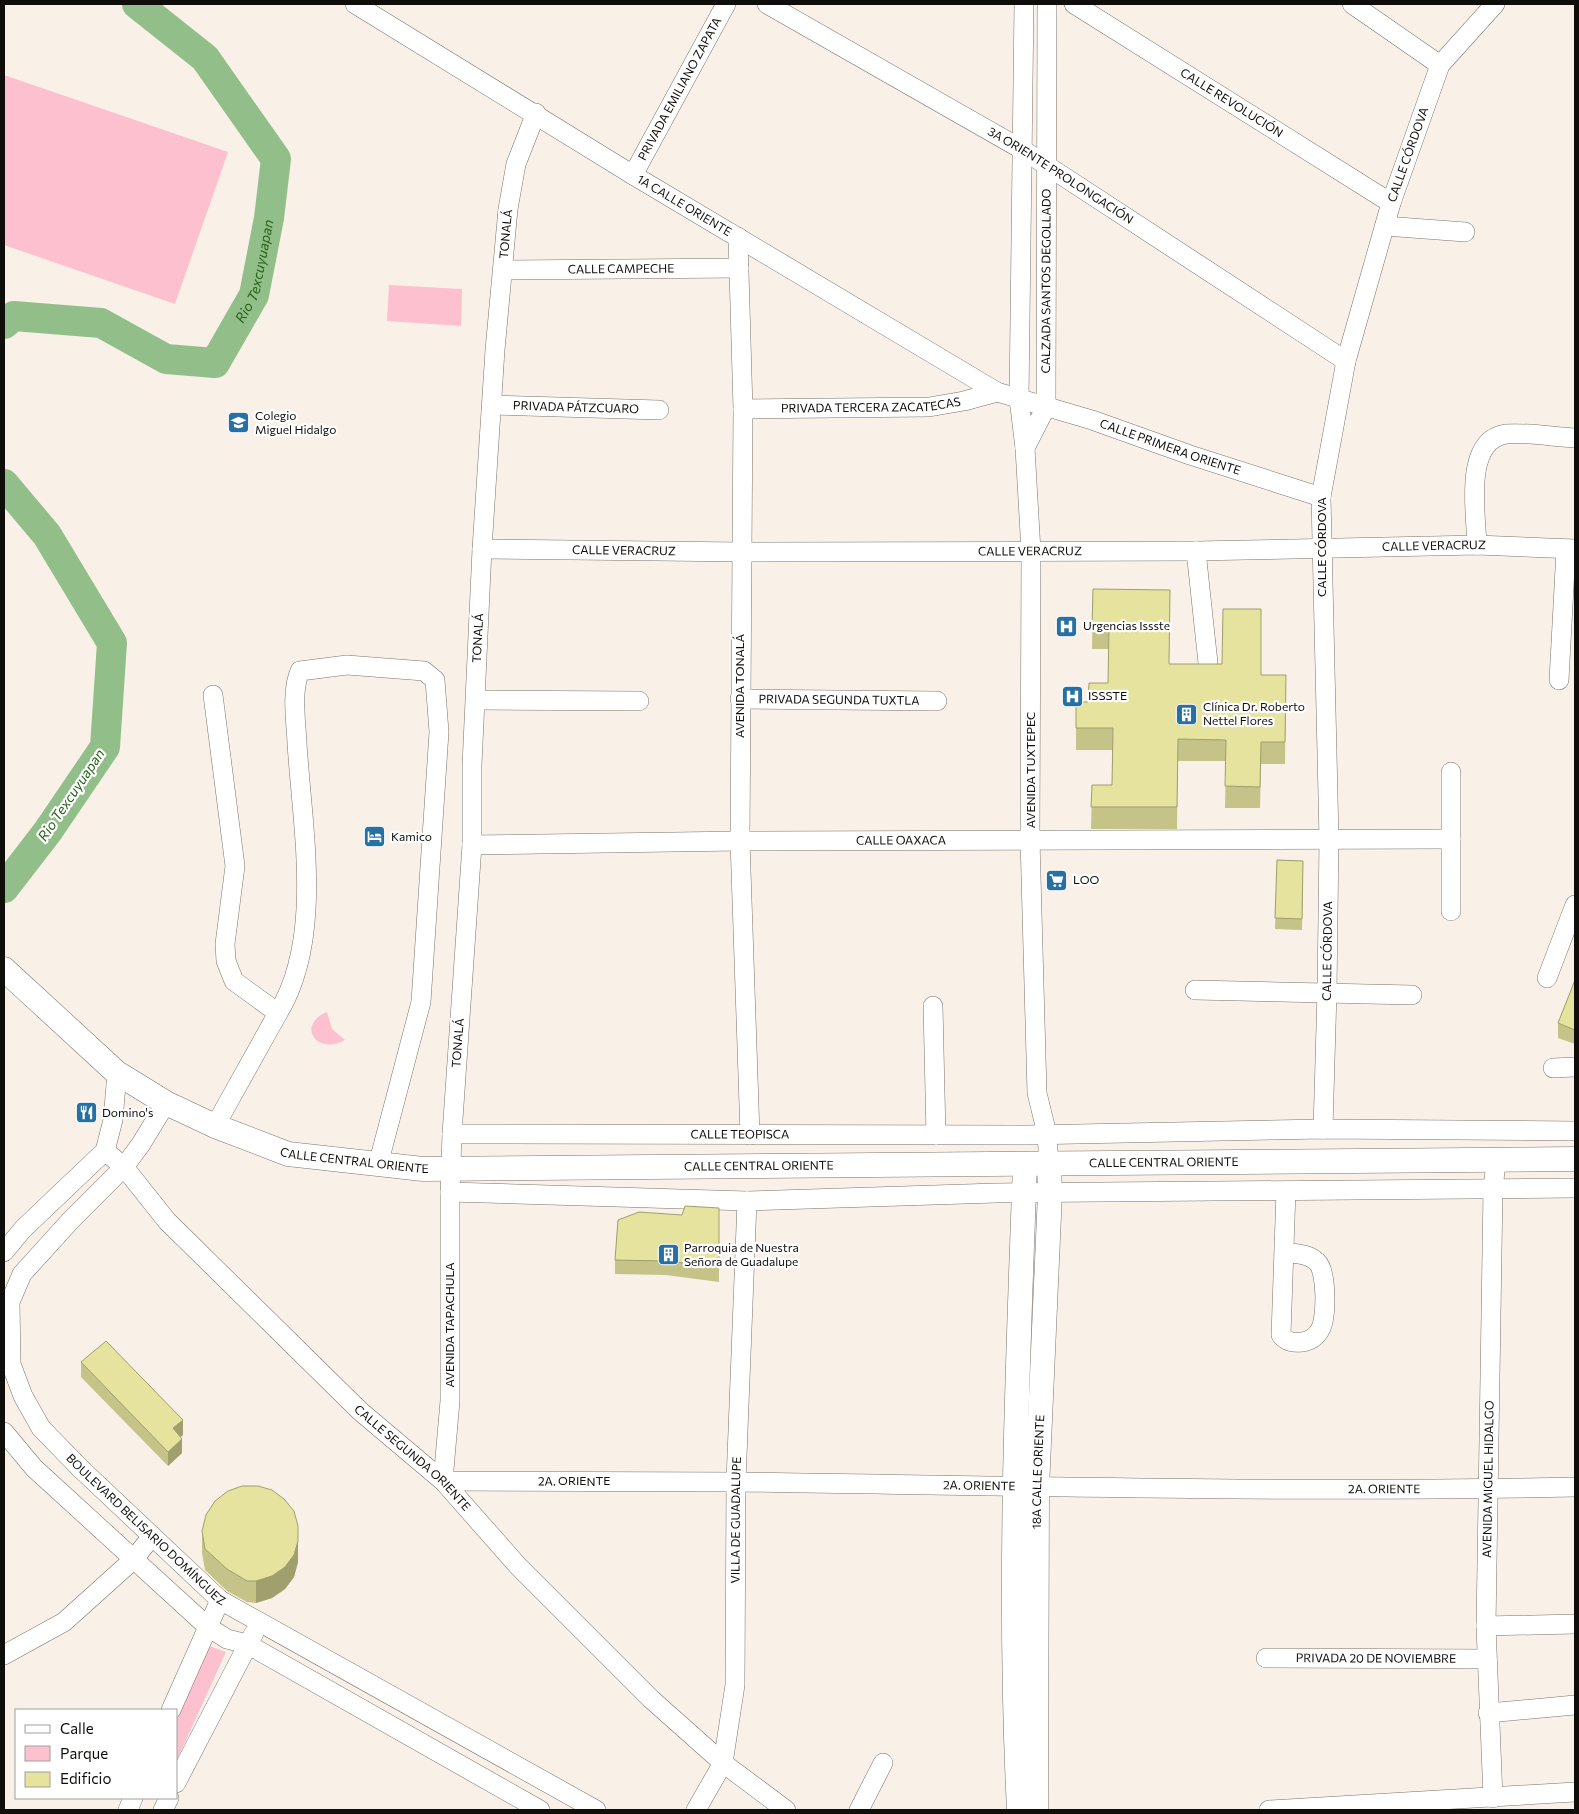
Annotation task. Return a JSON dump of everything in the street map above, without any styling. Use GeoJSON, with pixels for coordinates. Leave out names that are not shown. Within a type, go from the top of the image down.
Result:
{"type":"FeatureCollection","features":[{"type":"Feature","properties":{"kind":"main road","name":"CALLE CENTRAL ORIENTE"},"geometry":{"type":"LineString","coordinates":[[4,969],[116,1073],[166,1103],[215,1126],[288,1154],[378,1165],[423,1169],[1575,1159]]}},
{"type":"Feature","properties":{"kind":"main road","name":"18A CALLE ORIENTE"},"geometry":{"type":"LineString","coordinates":[[1025,1165],[1026,1488],[1036,1810]]}},
{"type":"Feature","properties":{"kind":"main road","name":"18A CALLE ORIENTE"},"geometry":{"type":"LineString","coordinates":[[1019,1810],[1014,1720],[1026,1488],[1050,1193],[1049,1165]]}},
{"type":"Feature","properties":{"kind":"street","name":"1A CALLE ORIENTE"},"geometry":{"type":"LineString","coordinates":[[356,4],[536,113],[633,175],[997,392],[1019,399]]}},
{"type":"Feature","properties":{"kind":"street","name":"PRIVADA EMILIANO ZAPATA"},"geometry":{"type":"LineString","coordinates":[[633,175],[726,4]]}},
{"type":"Feature","properties":{"kind":"street","name":"3A ORIENTE PROLONGACIÓN"},"geometry":{"type":"LineString","coordinates":[[767,4],[1023,150],[1346,361]]}},
{"type":"Feature","properties":{"kind":"street","name":"CALZADA SANTOS DEGOLLADO"},"geometry":{"type":"LineString","coordinates":[[1019,399],[1024,4]]}},
{"type":"Feature","properties":{"kind":"street","name":"CALZADA SANTOS DEGOLLADO"},"geometry":{"type":"LineString","coordinates":[[1046,407],[1047,4]]}},
{"type":"Feature","properties":{"kind":"street","name":"CALLE REVOLUCIÓN"},"geometry":{"type":"LineString","coordinates":[[1074,4],[1391,203]]}},
{"type":"Feature","properties":{"kind":"street"},"geometry":{"type":"LineString","coordinates":[[1352,4],[1440,65]]}},
{"type":"Feature","properties":{"kind":"street","name":"CALLE CÓRDOVA"},"geometry":{"type":"LineString","coordinates":[[1322,1129],[1327,992],[1329,838],[1321,497],[1346,361],[1391,203],[1440,65],[1495,4]]}},
{"type":"Feature","properties":{"kind":"street","name":"TONALÁ"},"geometry":{"type":"LineString","coordinates":[[451,1168],[472,845],[482,549],[492,405],[508,209],[516,164],[536,113]]}},
{"type":"Feature","properties":{"kind":"street"},"geometry":{"type":"LineString","coordinates":[[1385,226],[1466,232]]}},
{"type":"Feature","properties":{"kind":"street","name":"AVENIDA TONALÁ"},"geometry":{"type":"LineString","coordinates":[[738,237],[743,409],[740,841],[750,1135]]}},
{"type":"Feature","properties":{"kind":"street","name":"CALLE CAMPECHE"},"geometry":{"type":"LineString","coordinates":[[503,270],[739,268]]}},
{"type":"Feature","properties":{"kind":"street","name":"PRIVADA TERCERA ZACATECAS"},"geometry":{"type":"LineString","coordinates":[[743,409],[928,407],[964,402],[997,392]]}},
{"type":"Feature","properties":{"kind":"street","name":"CALLE PRIMERA ORIENTE"},"geometry":{"type":"LineString","coordinates":[[1019,399],[1092,420],[1190,455],[1321,497]]}},
{"type":"Feature","properties":{"kind":"street","name":"AVENIDA TUXTEPEC"},"geometry":{"type":"LineString","coordinates":[[1019,399],[1025,448],[1031,551],[1030,840],[1037,1093],[1047,1134]]}},
{"type":"Feature","properties":{"kind":"street","name":"PRIVADA PÁTZCUARO"},"geometry":{"type":"LineString","coordinates":[[492,405],[659,410]]}},
{"type":"Feature","properties":{"kind":"street"},"geometry":{"type":"LineString","coordinates":[[1025,448],[1046,407]]}},
{"type":"Feature","properties":{"kind":"street"},"geometry":{"type":"LineString","coordinates":[[1477,545],[1475,469],[1482,450],[1489,441],[1506,434],[1575,438]]}},
{"type":"Feature","properties":{"kind":"street","name":"CALLE VERACRUZ"},"geometry":{"type":"LineString","coordinates":[[482,549],[742,552],[1196,551],[1321,550],[1477,545],[1571,550]]}},
{"type":"Feature","properties":{"kind":"street"},"geometry":{"type":"LineString","coordinates":[[1559,680],[1571,550]]}},
{"type":"Feature","properties":{"kind":"street"},"geometry":{"type":"LineString","coordinates":[[1196,551],[1208,663]]}},
{"type":"Feature","properties":{"kind":"street"},"geometry":{"type":"LineString","coordinates":[[215,1126],[291,993],[297,970],[308,894],[296,719],[297,679],[300,671],[347,665],[424,671],[435,680],[439,732],[421,1002],[378,1165]]}},
{"type":"Feature","properties":{"kind":"street"},"geometry":{"type":"LineString","coordinates":[[214,695],[235,866],[225,944],[226,961],[234,981],[278,1013]]}},
{"type":"Feature","properties":{"kind":"street","name":"PRIVADA SEGUNDA TUXTLA"},"geometry":{"type":"LineString","coordinates":[[740,699],[937,701]]}},
{"type":"Feature","properties":{"kind":"street"},"geometry":{"type":"LineString","coordinates":[[476,700],[639,701]]}},
{"type":"Feature","properties":{"kind":"street"},"geometry":{"type":"LineString","coordinates":[[1451,772],[1451,911]]}},
{"type":"Feature","properties":{"kind":"street","name":"CALLE OAXACA"},"geometry":{"type":"LineString","coordinates":[[472,845],[740,841],[1276,841],[1329,838],[1450,839]]}},
{"type":"Feature","properties":{"kind":"street"},"geometry":{"type":"LineString","coordinates":[[1548,978],[1575,905]]}},
{"type":"Feature","properties":{"kind":"street"},"geometry":{"type":"LineString","coordinates":[[1195,990],[1412,995]]}},
{"type":"Feature","properties":{"kind":"street"},"geometry":{"type":"LineString","coordinates":[[933,1006],[936,1135]]}},
{"type":"Feature","properties":{"kind":"street"},"geometry":{"type":"LineString","coordinates":[[1553,1068],[1575,1067]]}},
{"type":"Feature","properties":{"kind":"street"},"geometry":{"type":"LineString","coordinates":[[4,1252],[23,1228],[104,1151],[114,1113],[116,1073]]}},
{"type":"Feature","properties":{"kind":"street","name":"AVENIDA TUXTEPEC"},"geometry":{"type":"LineString","coordinates":[[1028,1135],[1037,1093]]}},
{"type":"Feature","properties":{"kind":"street","name":"BOULEVARD BELISARIO DOMÍNGUEZ"},"geometry":{"type":"LineString","coordinates":[[166,1103],[141,1144],[124,1167],[71,1220],[22,1274],[10,1302],[7,1365],[41,1428],[81,1469],[220,1600],[596,1810]]}},
{"type":"Feature","properties":{"kind":"street","name":"CALLE TEOPISCA"},"geometry":{"type":"LineString","coordinates":[[452,1134],[1028,1135],[1322,1129],[1575,1131]]}},
{"type":"Feature","properties":{"kind":"street","name":"18A CALLE ORIENTE"},"geometry":{"type":"LineString","coordinates":[[1047,1134],[1049,1165]]}},
{"type":"Feature","properties":{"kind":"street","name":"18A CALLE ORIENTE"},"geometry":{"type":"LineString","coordinates":[[1025,1165],[1028,1135]]}},
{"type":"Feature","properties":{"kind":"street","name":"CALLE SEGUNDA ORIENTE"},"geometry":{"type":"LineString","coordinates":[[104,1151],[124,1167],[168,1221],[360,1411],[443,1481],[518,1566],[651,1699],[723,1763]]}},
{"type":"Feature","properties":{"kind":"street","name":"AVENIDA MIGUEL HIDALGO"},"geometry":{"type":"LineString","coordinates":[[1493,1798],[1488,1713],[1486,1626],[1493,1190],[1496,1161]]}},
{"type":"Feature","properties":{"kind":"street","name":"AVENIDA TAPACHULA"},"geometry":{"type":"LineString","coordinates":[[443,1481],[450,1401],[451,1168]]}},
{"type":"Feature","properties":{"kind":"street"},"geometry":{"type":"LineString","coordinates":[[450,1192],[747,1201],[1024,1193],[1575,1188]]}},
{"type":"Feature","properties":{"kind":"street"},"geometry":{"type":"LineString","coordinates":[[1284,1252],[1308,1256],[1318,1262],[1324,1272],[1324,1316],[1321,1328],[1309,1341],[1293,1343],[1281,1336],[1286,1191]]}},
{"type":"Feature","properties":{"kind":"street","name":"VILLA DE GUADALUPE"},"geometry":{"type":"LineString","coordinates":[[723,1763],[735,1685],[736,1482],[747,1201]]}},
{"type":"Feature","properties":{"kind":"street"},"geometry":{"type":"LineString","coordinates":[[4,1432],[34,1468],[208,1627],[227,1639],[247,1644],[540,1810]]}},
{"type":"Feature","properties":{"kind":"street"},"geometry":{"type":"LineString","coordinates":[[60,1490],[81,1469]]}},
{"type":"Feature","properties":{"kind":"street","name":"2A. ORIENTE"},"geometry":{"type":"LineString","coordinates":[[443,1481],[736,1482],[1026,1488],[1488,1489],[1575,1487]]}},
{"type":"Feature","properties":{"kind":"street"},"geometry":{"type":"LineString","coordinates":[[4,1654],[64,1622],[134,1559],[152,1536]]}},
{"type":"Feature","properties":{"kind":"street"},"geometry":{"type":"LineString","coordinates":[[171,1709],[220,1600]]}},
{"type":"Feature","properties":{"kind":"street"},"geometry":{"type":"LineString","coordinates":[[178,1779],[247,1644],[261,1622]]}},
{"type":"Feature","properties":{"kind":"street"},"geometry":{"type":"LineString","coordinates":[[1486,1626],[1575,1624]]}},
{"type":"Feature","properties":{"kind":"street","name":"PRIVADA 20 DE NOVIEMBRE"},"geometry":{"type":"LineString","coordinates":[[1266,1658],[1487,1659]]}},
{"type":"Feature","properties":{"kind":"street"},"geometry":{"type":"LineString","coordinates":[[1488,1713],[1575,1705]]}},
{"type":"Feature","properties":{"kind":"street"},"geometry":{"type":"LineString","coordinates":[[696,1810],[723,1763],[786,1810]]}},
{"type":"Feature","properties":{"kind":"street"},"geometry":{"type":"LineString","coordinates":[[859,1810],[882,1763]]}},
{"type":"Feature","properties":{"kind":"street"},"geometry":{"type":"LineString","coordinates":[[1269,1810],[1575,1792]]}},
{"type":"Feature","properties":{"kind":"street"},"geometry":{"type":"LineString","coordinates":[[162,1810],[168,1799]]}},
{"type":"Feature","properties":{"kind":"green space"},"geometry":{"type":"Polygon","coordinates":[[[4,75],[228,152],[175,304],[4,245],[4,75]]]}},
{"type":"Feature","properties":{"kind":"green space"},"geometry":{"type":"Polygon","coordinates":[[[389,285],[462,289],[461,326],[387,321],[389,285]]]}},
{"type":"Feature","properties":{"kind":"green space"},"geometry":{"type":"Polygon","coordinates":[[[327,1012],[332,1029],[345,1040],[335,1044],[326,1044],[318,1042],[314,1037],[311,1031],[313,1024],[327,1012]]]}},
{"type":"Feature","properties":{"kind":"green space"},"geometry":{"type":"Polygon","coordinates":[[[204,1644],[226,1652],[178,1758],[178,1709],[176,1709],[204,1644]]]}},
{"type":"Feature","properties":{"kind":"building","name":"Clínica Dr. Roberto Nettel Flores"},"geometry":{"type":"Polygon","coordinates":[[[1093,589],[1170,590],[1169,664],[1222,664],[1223,609],[1261,609],[1261,675],[1286,675],[1285,742],[1261,742],[1260,787],[1225,786],[1226,740],[1178,739],[1177,807],[1091,807],[1092,785],[1112,785],[1113,728],[1076,728],[1076,702],[1088,702],[1089,683],[1108,683],[1109,627],[1092,627],[1093,589]]]}},
{"type":"Feature","properties":{"kind":"building"},"geometry":{"type":"Polygon","coordinates":[[[1277,860],[1303,861],[1302,919],[1275,918],[1277,860]]]}},
{"type":"Feature","properties":{"kind":"building"},"geometry":{"type":"Polygon","coordinates":[[[1575,980],[1575,1030],[1558,1023],[1575,980]]]}},
{"type":"Feature","properties":{"kind":"building","name":"Parroquia de Nuestra Señora de Guadalupe"},"geometry":{"type":"Polygon","coordinates":[[[685,1206],[719,1208],[719,1267],[666,1261],[615,1260],[618,1220],[639,1212],[682,1215],[685,1206]]]}},
{"type":"Feature","properties":{"kind":"building"},"geometry":{"type":"Polygon","coordinates":[[[106,1341],[183,1420],[173,1428],[182,1439],[168,1452],[81,1362],[106,1341]]]}},
{"type":"Feature","properties":{"kind":"building"},"geometry":{"type":"Polygon","coordinates":[[[242,1486],[258,1486],[272,1490],[284,1499],[294,1511],[298,1526],[298,1541],[294,1555],[285,1567],[272,1576],[256,1581],[247,1581],[227,1569],[205,1549],[202,1531],[206,1515],[215,1501],[228,1491],[242,1486]]]}},
{"type":"Feature","properties":{"kind":"waterway","name":"Rio Texcuyuapan"},"geometry":{"type":"LineString","coordinates":[[4,324],[14,316],[101,323],[166,359],[215,363],[254,295],[269,218],[276,159],[205,58],[137,4]]}},
{"type":"Feature","properties":{"kind":"waterway","name":"Rio Texcuyuapan"},"geometry":{"type":"LineString","coordinates":[[4,484],[47,535],[112,643],[105,747],[48,831],[4,888]]}},
{"type":"Feature","properties":{"kind":"place","name":"Colegio Miguel Hidalgo"},"geometry":{"type":"Point","coordinates":[239,423]}},
{"type":"Feature","properties":{"kind":"place","name":"Urgencias Issste"},"geometry":{"type":"Point","coordinates":[1067,626]}},
{"type":"Feature","properties":{"kind":"place","name":"ISSSTE"},"geometry":{"type":"Point","coordinates":[1072,696]}},
{"type":"Feature","properties":{"kind":"place","name":"Clínica Dr. Roberto Nettel Flores"},"geometry":{"type":"Point","coordinates":[1187,714]}},
{"type":"Feature","properties":{"kind":"place","name":"Kamico"},"geometry":{"type":"Point","coordinates":[375,837]}},
{"type":"Feature","properties":{"kind":"place","name":"LOO"},"geometry":{"type":"Point","coordinates":[1057,880]}},
{"type":"Feature","properties":{"kind":"place","name":"Domino's"},"geometry":{"type":"Point","coordinates":[86,1113]}},
{"type":"Feature","properties":{"kind":"place","name":"Parroquia de Nuestra Señora de Guadalupe"},"geometry":{"type":"Point","coordinates":[668,1255]}}]}
